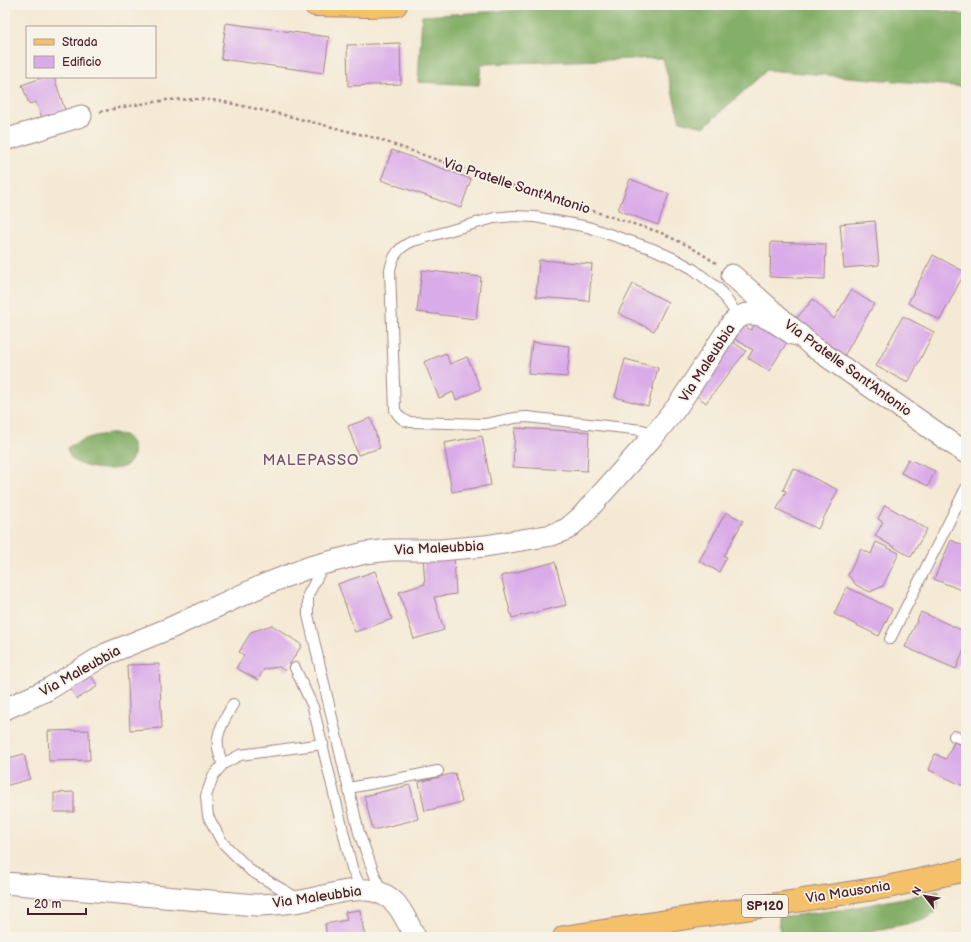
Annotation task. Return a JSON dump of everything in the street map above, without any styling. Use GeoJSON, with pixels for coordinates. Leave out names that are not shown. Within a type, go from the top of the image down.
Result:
{"type":"FeatureCollection","features":[{"type":"Feature","properties":{"kind":"main road"},"geometry":{"type":"LineString","coordinates":[[315,5],[396,5]]}},
{"type":"Feature","properties":{"kind":"main road","name":"Via Mausonia"},"geometry":{"type":"LineString","coordinates":[[564,937],[887,886],[966,870]]}},
{"type":"Feature","properties":{"kind":"street"},"geometry":{"type":"LineString","coordinates":[[5,140],[81,116]]}},
{"type":"Feature","properties":{"kind":"street","name":"Via Pratelle Sant'Antonio"},"geometry":{"type":"LineString","coordinates":[[732,276],[812,346],[966,453]]}},
{"type":"Feature","properties":{"kind":"street","name":"Via Maleubbia"},"geometry":{"type":"LineString","coordinates":[[5,709],[48,690],[106,654],[168,629],[266,584],[322,564],[365,552],[390,550],[440,550],[485,546],[552,535],[568,529],[581,517],[678,406],[738,316],[748,313],[758,314],[793,334],[796,332]]}},
{"type":"Feature","properties":{"kind":"street","name":"Via Maleubbia"},"geometry":{"type":"LineString","coordinates":[[5,883],[256,905],[272,905],[301,901],[351,890],[361,890],[382,894],[396,905],[415,937]]}},
{"type":"Feature","properties":{"kind":"lane"},"geometry":{"type":"LineString","coordinates":[[655,434],[642,430],[527,417],[516,417],[485,424],[410,422],[403,420],[398,416],[395,410],[390,270],[392,259],[398,250],[413,240],[494,218],[514,216],[535,217],[588,227],[653,249],[693,268],[719,289],[738,316]]}},
{"type":"Feature","properties":{"kind":"lane"},"geometry":{"type":"LineString","coordinates":[[890,639],[966,488]]}},
{"type":"Feature","properties":{"kind":"lane"},"geometry":{"type":"LineString","coordinates":[[322,564],[321,570],[308,595],[308,615],[359,833],[382,894]]}},
{"type":"Feature","properties":{"kind":"lane"},"geometry":{"type":"LineString","coordinates":[[295,668],[313,707],[352,868],[361,890]]}},
{"type":"Feature","properties":{"kind":"lane"},"geometry":{"type":"LineString","coordinates":[[223,764],[219,755],[217,741],[219,729],[234,704]]}},
{"type":"Feature","properties":{"kind":"lane"},"geometry":{"type":"LineString","coordinates":[[954,736],[966,740]]}},
{"type":"Feature","properties":{"kind":"lane"},"geometry":{"type":"LineString","coordinates":[[301,901],[251,871],[222,842],[208,816],[206,796],[213,776],[223,764],[240,755],[323,744]]}},
{"type":"Feature","properties":{"kind":"lane"},"geometry":{"type":"LineString","coordinates":[[349,788],[438,771]]}},
{"type":"Feature","properties":{"kind":"path","name":"Via Pratelle Sant'Antonio"},"geometry":{"type":"LineString","coordinates":[[81,116],[152,102],[199,99],[220,101],[284,114],[374,138],[492,179],[659,232],[701,253],[732,276]]}},
{"type":"Feature","properties":{"kind":"green space"},"geometry":{"type":"Polygon","coordinates":[[[598,5],[910,5],[966,15],[966,87],[767,70],[704,127],[680,121],[663,58],[481,64],[479,85],[418,82],[422,16],[598,5]]]}},
{"type":"Feature","properties":{"kind":"green space"},"geometry":{"type":"Polygon","coordinates":[[[111,434],[124,435],[132,444],[133,457],[128,464],[123,467],[109,469],[94,468],[80,464],[73,460],[70,456],[67,448],[93,436],[111,434]]]}},
{"type":"Feature","properties":{"kind":"green space"},"geometry":{"type":"Polygon","coordinates":[[[939,891],[938,907],[931,916],[921,921],[841,937],[783,937],[781,935],[779,917],[847,909],[939,891]]]}},
{"type":"Feature","properties":{"kind":"building"},"geometry":{"type":"Polygon","coordinates":[[[226,23],[329,37],[324,73],[221,59],[226,23]]]}},
{"type":"Feature","properties":{"kind":"building"},"geometry":{"type":"Polygon","coordinates":[[[400,43],[401,84],[348,86],[347,45],[400,43]]]}},
{"type":"Feature","properties":{"kind":"building"},"geometry":{"type":"Polygon","coordinates":[[[41,78],[54,78],[65,110],[42,118],[36,102],[29,104],[22,85],[41,78]]]}},
{"type":"Feature","properties":{"kind":"building"},"geometry":{"type":"Polygon","coordinates":[[[392,150],[471,179],[461,208],[381,180],[392,150]]]}},
{"type":"Feature","properties":{"kind":"building"},"geometry":{"type":"Polygon","coordinates":[[[630,179],[669,194],[658,225],[618,210],[630,179]]]}},
{"type":"Feature","properties":{"kind":"building"},"geometry":{"type":"Polygon","coordinates":[[[875,221],[879,265],[844,268],[840,224],[875,221]]]}},
{"type":"Feature","properties":{"kind":"building"},"geometry":{"type":"Polygon","coordinates":[[[771,242],[826,244],[825,279],[770,277],[771,242]]]}},
{"type":"Feature","properties":{"kind":"building"},"geometry":{"type":"Polygon","coordinates":[[[933,255],[965,272],[940,320],[908,303],[933,255]]]}},
{"type":"Feature","properties":{"kind":"building"},"geometry":{"type":"Polygon","coordinates":[[[539,260],[592,264],[589,301],[536,297],[539,260]]]}},
{"type":"Feature","properties":{"kind":"building"},"geometry":{"type":"Polygon","coordinates":[[[422,270],[481,277],[476,319],[417,312],[422,270]]]}},
{"type":"Feature","properties":{"kind":"building"},"geometry":{"type":"Polygon","coordinates":[[[633,284],[668,302],[654,331],[618,313],[633,284]]]}},
{"type":"Feature","properties":{"kind":"building"},"geometry":{"type":"Polygon","coordinates":[[[851,290],[874,304],[844,356],[820,342],[795,320],[813,299],[834,319],[851,290]]]}},
{"type":"Feature","properties":{"kind":"building"},"geometry":{"type":"Polygon","coordinates":[[[903,316],[934,332],[908,383],[876,366],[903,316]]]}},
{"type":"Feature","properties":{"kind":"building"},"geometry":{"type":"Polygon","coordinates":[[[758,319],[789,339],[769,371],[748,358],[753,350],[735,339],[743,325],[751,330],[758,319]]]}},
{"type":"Feature","properties":{"kind":"building"},"geometry":{"type":"Polygon","coordinates":[[[532,342],[570,346],[567,377],[528,374],[532,342]]]}},
{"type":"Feature","properties":{"kind":"building"},"geometry":{"type":"Polygon","coordinates":[[[733,342],[746,351],[706,403],[693,393],[733,342]]]}},
{"type":"Feature","properties":{"kind":"building"},"geometry":{"type":"Polygon","coordinates":[[[446,353],[450,364],[467,357],[481,389],[456,400],[453,392],[439,398],[424,362],[446,353]]]}},
{"type":"Feature","properties":{"kind":"building"},"geometry":{"type":"Polygon","coordinates":[[[625,359],[658,368],[648,406],[615,397],[625,359]]]}},
{"type":"Feature","properties":{"kind":"building"},"geometry":{"type":"Polygon","coordinates":[[[371,418],[380,448],[358,455],[348,426],[371,418]]]}},
{"type":"Feature","properties":{"kind":"building"},"geometry":{"type":"Polygon","coordinates":[[[515,428],[589,432],[587,471],[513,467],[515,428]]]}},
{"type":"Feature","properties":{"kind":"building"},"geometry":{"type":"Polygon","coordinates":[[[482,436],[491,485],[452,492],[444,443],[482,436]]]}},
{"type":"Feature","properties":{"kind":"building"},"geometry":{"type":"Polygon","coordinates":[[[908,459],[935,471],[928,486],[901,473],[908,459]]]}},
{"type":"Feature","properties":{"kind":"building"},"geometry":{"type":"Polygon","coordinates":[[[793,468],[838,490],[818,529],[777,509],[786,491],[783,490],[793,468]]]}},
{"type":"Feature","properties":{"kind":"building"},"geometry":{"type":"Polygon","coordinates":[[[885,505],[927,529],[911,557],[875,536],[883,522],[878,519],[885,505]]]}},
{"type":"Feature","properties":{"kind":"building"},"geometry":{"type":"Polygon","coordinates":[[[726,512],[743,521],[724,556],[727,557],[719,572],[699,561],[726,512]]]}},
{"type":"Feature","properties":{"kind":"building"},"geometry":{"type":"Polygon","coordinates":[[[951,540],[966,547],[966,592],[934,579],[951,540]]]}},
{"type":"Feature","properties":{"kind":"building"},"geometry":{"type":"Polygon","coordinates":[[[876,542],[899,553],[883,586],[870,592],[856,585],[848,575],[861,549],[871,554],[876,542]]]}},
{"type":"Feature","properties":{"kind":"building"},"geometry":{"type":"Polygon","coordinates":[[[454,555],[456,594],[434,597],[444,630],[414,639],[399,592],[425,584],[423,557],[454,555]]]}},
{"type":"Feature","properties":{"kind":"building"},"geometry":{"type":"Polygon","coordinates":[[[555,562],[566,605],[512,618],[501,576],[555,562]]]}},
{"type":"Feature","properties":{"kind":"building"},"geometry":{"type":"Polygon","coordinates":[[[375,571],[392,619],[355,632],[338,584],[375,571]]]}},
{"type":"Feature","properties":{"kind":"building"},"geometry":{"type":"Polygon","coordinates":[[[847,587],[892,609],[879,636],[834,614],[847,587]]]}},
{"type":"Feature","properties":{"kind":"building"},"geometry":{"type":"Polygon","coordinates":[[[921,612],[966,632],[966,645],[956,669],[905,647],[921,612]]]}},
{"type":"Feature","properties":{"kind":"building"},"geometry":{"type":"Polygon","coordinates":[[[272,625],[302,645],[285,671],[279,667],[264,669],[258,680],[236,668],[244,655],[239,652],[251,632],[272,625]]]}},
{"type":"Feature","properties":{"kind":"building"},"geometry":{"type":"Polygon","coordinates":[[[159,664],[162,728],[130,730],[127,665],[159,664]]]}},
{"type":"Feature","properties":{"kind":"building"},"geometry":{"type":"Polygon","coordinates":[[[87,670],[98,686],[77,699],[67,684],[87,670]]]}},
{"type":"Feature","properties":{"kind":"building"},"geometry":{"type":"Polygon","coordinates":[[[89,730],[90,760],[49,761],[48,731],[89,730]]]}},
{"type":"Feature","properties":{"kind":"building"},"geometry":{"type":"Polygon","coordinates":[[[954,742],[966,747],[966,787],[929,770],[935,754],[946,759],[954,742]]]}},
{"type":"Feature","properties":{"kind":"building"},"geometry":{"type":"Polygon","coordinates":[[[24,754],[30,779],[5,786],[5,759],[24,754]]]}},
{"type":"Feature","properties":{"kind":"building"},"geometry":{"type":"Polygon","coordinates":[[[455,773],[462,802],[425,811],[419,782],[455,773]]]}},
{"type":"Feature","properties":{"kind":"building"},"geometry":{"type":"Polygon","coordinates":[[[410,785],[418,819],[373,830],[364,796],[410,785]]]}},
{"type":"Feature","properties":{"kind":"building"},"geometry":{"type":"Polygon","coordinates":[[[74,792],[74,812],[54,812],[54,793],[74,792]]]}},
{"type":"Feature","properties":{"kind":"building"},"geometry":{"type":"Polygon","coordinates":[[[360,910],[365,937],[327,937],[325,924],[347,920],[345,912],[360,910]]]}},
{"type":"Feature","properties":{"kind":"district","name":"MALEPASSO"},"geometry":{"type":"Point","coordinates":[311,460]}}]}
